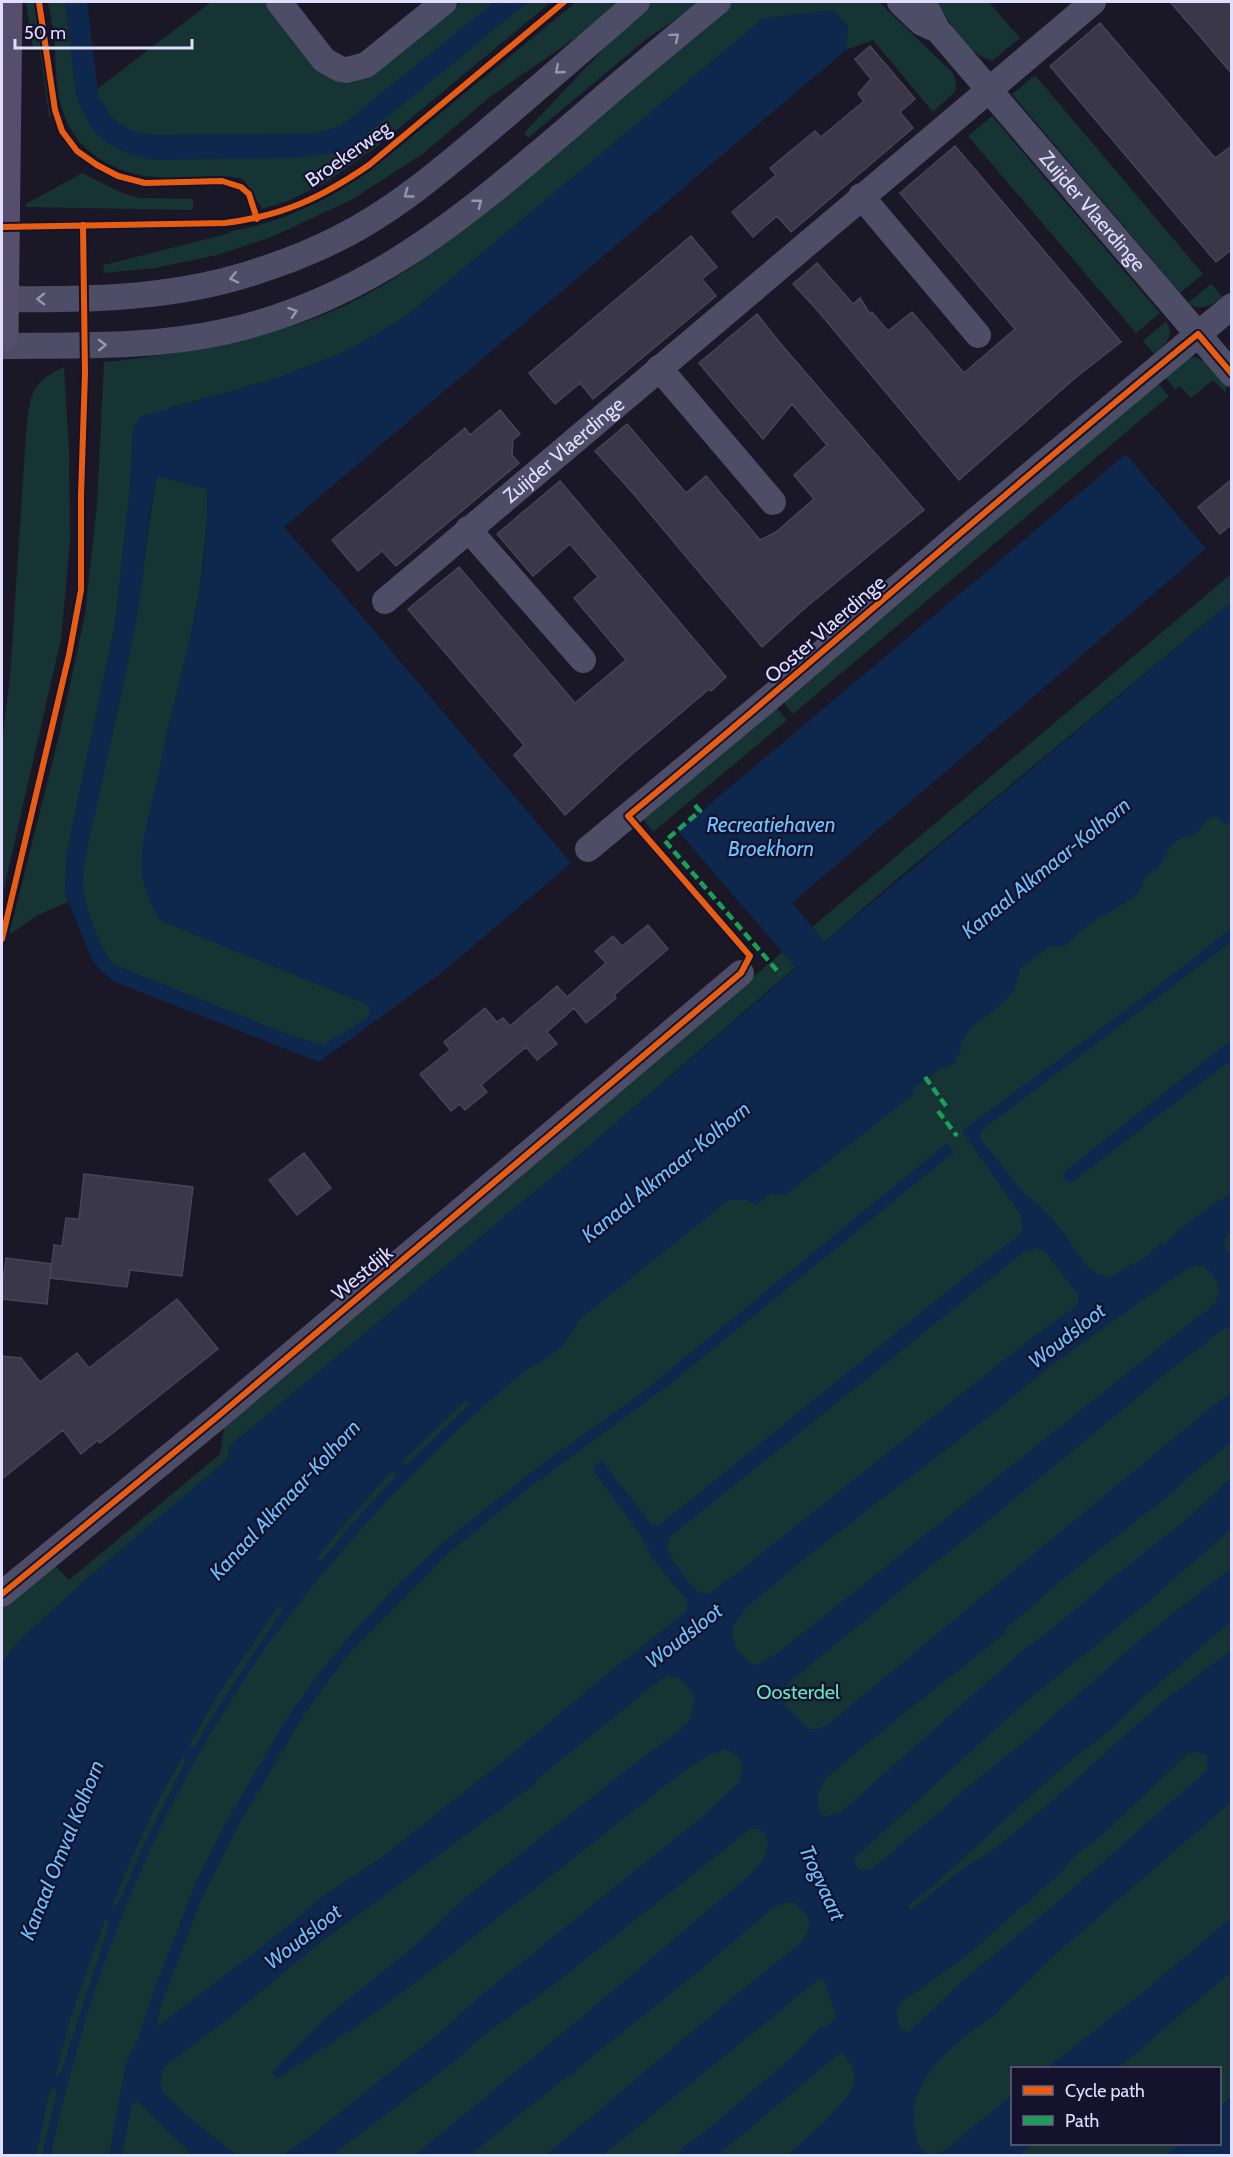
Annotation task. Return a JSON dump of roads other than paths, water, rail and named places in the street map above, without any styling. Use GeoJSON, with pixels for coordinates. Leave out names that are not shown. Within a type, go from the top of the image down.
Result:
{"type":"FeatureCollection","features":[{"type":"Feature","properties":{"kind":"main road"},"geometry":{"type":"LineString","coordinates":[[2,334],[6,2]]}},
{"type":"Feature","properties":{"kind":"street"},"geometry":{"type":"LineString","coordinates":[[279,2],[324,60],[340,69],[347,70],[366,65],[444,2]]}},
{"type":"Feature","properties":{"kind":"street"},"geometry":{"type":"LineString","coordinates":[[2,299],[105,299],[160,293],[241,276],[340,238],[382,213],[453,160],[637,2]]}},
{"type":"Feature","properties":{"kind":"street"},"geometry":{"type":"LineString","coordinates":[[2,346],[109,345],[182,339],[221,333],[301,310],[347,289],[400,260],[451,224],[520,169],[718,2]]}},
{"type":"Feature","properties":{"kind":"street","name":"Zuijder Vlaerdinge"},"geometry":{"type":"LineString","coordinates":[[900,2],[922,23],[936,29]]}},
{"type":"Feature","properties":{"kind":"street","name":"Zuijder Vlaerdinge"},"geometry":{"type":"LineString","coordinates":[[923,2],[936,29],[1198,334]]}},
{"type":"Feature","properties":{"kind":"street","name":"Zuijder Vlaerdinge"},"geometry":{"type":"LineString","coordinates":[[385,601],[1093,2]]}},
{"type":"Feature","properties":{"kind":"street"},"geometry":{"type":"LineString","coordinates":[[861,196],[978,335]]}},
{"type":"Feature","properties":{"kind":"street","name":"Ooster Vlaerdinge"},"geometry":{"type":"LineString","coordinates":[[588,849],[1232,306]]}},
{"type":"Feature","properties":{"kind":"street"},"geometry":{"type":"LineString","coordinates":[[1198,334],[1232,374]]}},
{"type":"Feature","properties":{"kind":"street"},"geometry":{"type":"LineString","coordinates":[[659,368],[773,502]]}},
{"type":"Feature","properties":{"kind":"street"},"geometry":{"type":"LineString","coordinates":[[468,529],[583,660]]}},
{"type":"Feature","properties":{"kind":"street","name":"Westdijk"},"geometry":{"type":"LineString","coordinates":[[2,1594],[225,1411],[741,973]]}},
{"type":"Feature","properties":{"kind":"water"},"geometry":{"type":"Polygon","coordinates":[[[65,2],[87,2],[99,100],[123,125],[137,132],[154,135],[313,134],[341,126],[494,2],[528,2],[367,134],[339,152],[301,158],[154,160],[139,157],[113,146],[94,130],[87,120],[76,92],[65,2]]]}},
{"type":"Feature","properties":{"kind":"water"},"geometry":{"type":"Polygon","coordinates":[[[833,10],[848,26],[846,50],[284,527],[571,863],[440,974],[319,1062],[115,982],[92,960],[65,893],[67,852],[115,625],[130,489],[133,428],[140,417],[275,379],[347,351],[404,318],[764,18],[833,10]],[[157,476],[150,510],[141,591],[132,644],[82,881],[88,912],[112,964],[289,1035],[323,1045],[370,1015],[369,1005],[167,923],[157,914],[144,885],[142,860],[144,837],[191,636],[204,563],[207,489],[157,476]]]}},
{"type":"Feature","properties":{"kind":"water"},"geometry":{"type":"Polygon","coordinates":[[[1126,454],[1206,549],[792,903],[825,942],[1231,602],[1231,822],[1225,825],[1216,816],[1212,817],[1195,834],[1177,841],[1170,848],[1158,869],[1145,877],[1140,889],[1132,898],[1090,924],[1064,947],[1050,946],[1020,969],[1014,990],[1000,1005],[971,1028],[961,1043],[961,1051],[955,1060],[956,1063],[939,1070],[912,1089],[915,1093],[788,1193],[785,1195],[772,1193],[756,1205],[746,1200],[729,1200],[579,1320],[560,1348],[525,1371],[486,1404],[436,1451],[373,1516],[317,1581],[264,1650],[198,1756],[169,1810],[143,1865],[99,1979],[80,2037],[51,2155],[42,2155],[56,2097],[54,2087],[50,2090],[36,2155],[2,2155],[2,1663],[19,1641],[82,1583],[228,1459],[229,1447],[238,1439],[586,1149],[796,968],[678,831],[1126,454]],[[464,1402],[401,1463],[408,1463],[470,1404],[464,1402]],[[392,1471],[316,1559],[321,1561],[393,1479],[396,1472],[392,1471]],[[280,1604],[219,1693],[188,1747],[195,1746],[283,1609],[280,1604]],[[183,1756],[156,1805],[111,1909],[119,1902],[141,1851],[185,1762],[186,1759],[183,1756]],[[105,1919],[70,2019],[55,2077],[61,2072],[107,1932],[109,1922],[105,1919]]]}},
{"type":"Feature","properties":{"kind":"water"},"geometry":{"type":"Polygon","coordinates":[[[1231,929],[1231,942],[990,1124],[981,1132],[980,1138],[1022,1191],[1058,1225],[1088,1268],[1110,1277],[1149,1255],[1160,1243],[1166,1244],[1188,1223],[1231,1192],[1231,1231],[1224,1243],[1231,1255],[1231,1328],[1224,1329],[1185,1358],[785,1686],[781,1693],[786,1706],[809,1729],[818,1729],[827,1725],[1231,1393],[1231,1442],[1173,1492],[1074,1570],[1004,1630],[1005,1633],[825,1779],[817,1795],[819,1811],[824,1817],[840,1812],[1021,1652],[1187,1519],[1231,1478],[1231,1529],[1147,1603],[1016,1710],[854,1859],[860,1870],[872,1869],[1019,1746],[1147,1634],[1231,1568],[1231,1621],[1146,1695],[1115,1726],[1065,1765],[908,1906],[910,1910],[965,1867],[995,1849],[1162,1702],[1231,1650],[1231,1802],[1057,1953],[996,2014],[954,2046],[931,2070],[917,2097],[914,2113],[916,2138],[919,2146],[931,2155],[944,2151],[1011,2096],[1011,2145],[1032,2145],[1019,2156],[788,2155],[828,2119],[853,2086],[855,2078],[853,2071],[843,2053],[836,2056],[718,2155],[678,2155],[684,2146],[705,2132],[794,2055],[820,2027],[826,2027],[831,2023],[836,2016],[824,1979],[818,1980],[603,2155],[546,2155],[801,1942],[808,1930],[809,1921],[795,1903],[788,1903],[770,1910],[693,1976],[577,2069],[573,2075],[568,2076],[470,2155],[415,2155],[746,1878],[763,1859],[768,1842],[761,1830],[750,1829],[333,2155],[283,2155],[309,2137],[443,2030],[485,1992],[704,1815],[739,1782],[743,1765],[737,1755],[726,1749],[709,1755],[684,1771],[357,2026],[276,2078],[272,2072],[323,2020],[419,1942],[465,1898],[640,1759],[677,1733],[689,1721],[694,1703],[693,1695],[685,1682],[668,1676],[661,1679],[535,1781],[536,1783],[316,1946],[229,2018],[164,2067],[160,2081],[163,2092],[184,2113],[236,2155],[192,2155],[137,2101],[131,2107],[122,2155],[109,2155],[126,2063],[138,2040],[153,1993],[198,1877],[225,1824],[285,1721],[347,1639],[398,1584],[445,1541],[546,1461],[639,1395],[947,1143],[954,1152],[669,1385],[530,1487],[451,1551],[346,1657],[307,1710],[239,1824],[200,1903],[161,2005],[157,2027],[330,1891],[381,1858],[684,1613],[688,1606],[686,1599],[653,1559],[643,1539],[594,1471],[594,1467],[601,1461],[603,1462],[652,1525],[660,1525],[1017,1237],[1023,1230],[1020,1214],[962,1131],[1231,929]],[[1038,1248],[1024,1252],[670,1537],[667,1545],[672,1558],[699,1593],[709,1594],[1038,1333],[1074,1308],[1079,1301],[1077,1293],[1046,1253],[1038,1248]],[[1197,1265],[1179,1274],[1045,1370],[991,1415],[813,1552],[747,1607],[733,1626],[732,1634],[737,1651],[755,1665],[762,1663],[788,1645],[1210,1308],[1218,1297],[1217,1284],[1208,1269],[1197,1265]],[[1194,1752],[1187,1754],[1102,1835],[1079,1852],[1031,1901],[1021,1907],[968,1955],[902,2002],[896,2011],[900,2029],[907,2032],[912,2029],[959,1984],[1053,1906],[1205,1772],[1208,1764],[1207,1755],[1194,1752]]]}},
{"type":"Feature","properties":{"kind":"water"},"geometry":{"type":"Polygon","coordinates":[[[1231,1040],[1231,1060],[1071,1183],[1068,1183],[1062,1176],[1065,1171],[1231,1040]]]}},
{"type":"Feature","properties":{"kind":"water"},"geometry":{"type":"Polygon","coordinates":[[[1231,1918],[1231,1972],[1119,2067],[1048,2067],[1147,1989],[1231,1918]]]}},
{"type":"Feature","properties":{"kind":"water"},"geometry":{"type":"Polygon","coordinates":[[[1231,2097],[1231,2154],[1166,2155],[1178,2145],[1221,2145],[1221,2106],[1231,2097]]]}},
{"type":"Feature","properties":{"kind":"water label","name":"Recreatiehaven Broekhorn"},"geometry":{"type":"Point","coordinates":[771,837]}},
{"type":"Feature","properties":{"kind":"water label","name":"Kanaal Alkmaar-Kolhorn"},"geometry":{"type":"Point","coordinates":[1046,868]}},
{"type":"Feature","properties":{"kind":"water label","name":"Kanaal Alkmaar-Kolhorn"},"geometry":{"type":"Point","coordinates":[666,1172]}},
{"type":"Feature","properties":{"kind":"water label","name":"Woudsloot"},"geometry":{"type":"Point","coordinates":[1067,1336]}},
{"type":"Feature","properties":{"kind":"water label","name":"Kanaal Alkmaar-Kolhorn"},"geometry":{"type":"Point","coordinates":[285,1500]}},
{"type":"Feature","properties":{"kind":"water label","name":"Woudsloot"},"geometry":{"type":"Point","coordinates":[684,1636]}},
{"type":"Feature","properties":{"kind":"water label","name":"Kanaal Omval Kolhorn"},"geometry":{"type":"Point","coordinates":[62,1850]}},
{"type":"Feature","properties":{"kind":"water label","name":"Trogvaart"},"geometry":{"type":"Point","coordinates":[822,1883]}},
{"type":"Feature","properties":{"kind":"water label","name":"Woudsloot"},"geometry":{"type":"Point","coordinates":[303,1937]}},
{"type":"Feature","properties":{"kind":"park label","name":"Oosterdel"},"geometry":{"type":"Point","coordinates":[798,1692]}}]}
